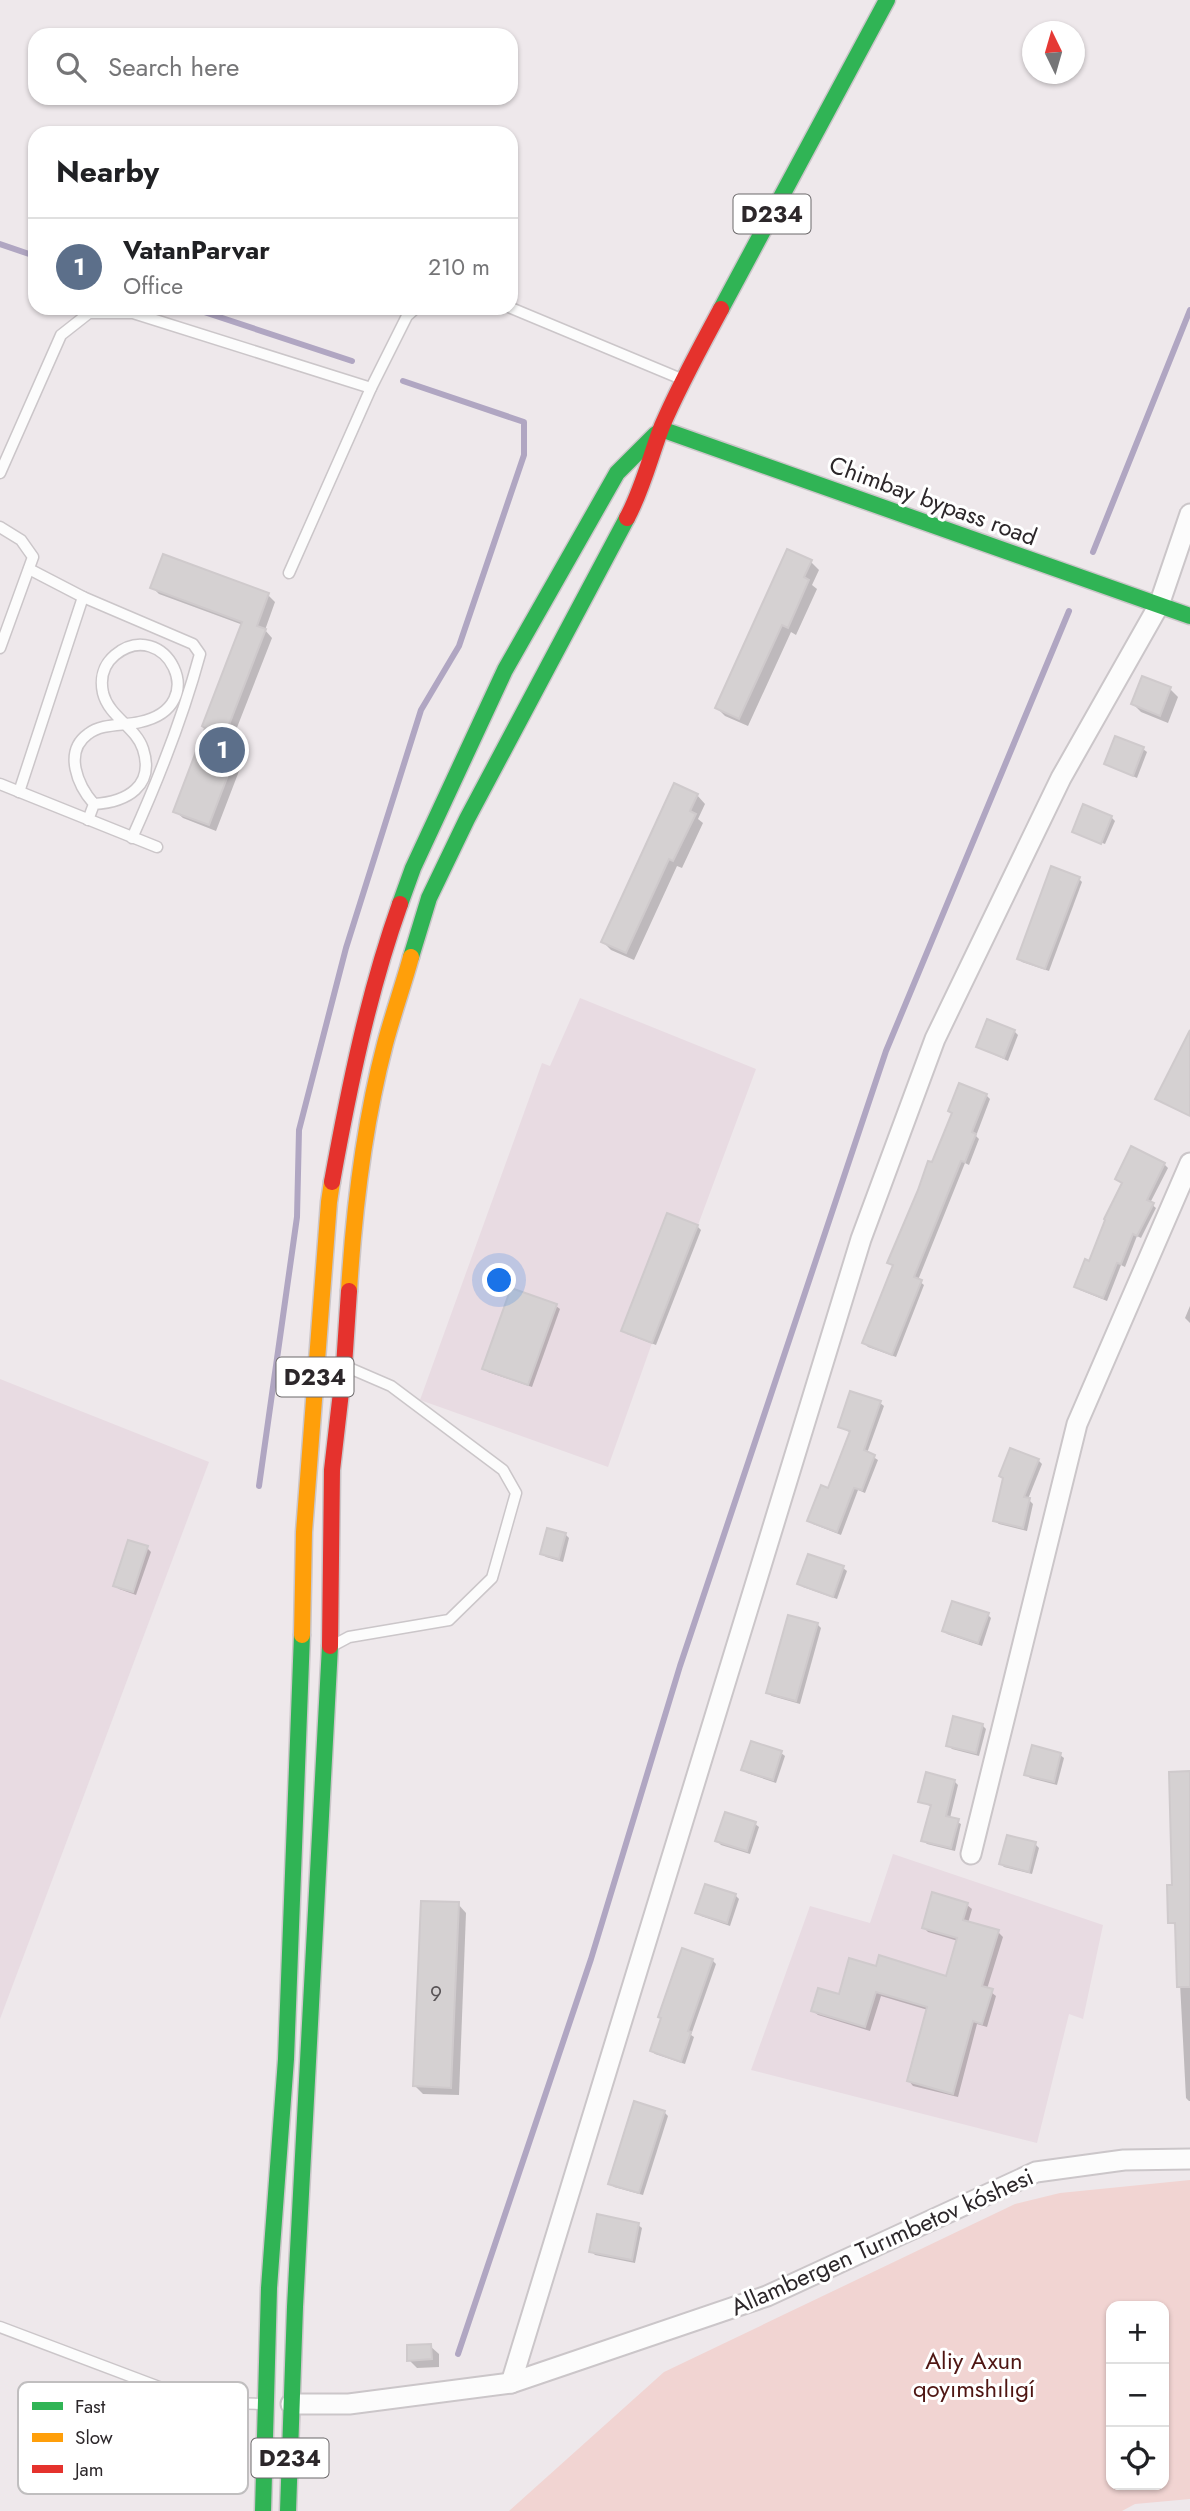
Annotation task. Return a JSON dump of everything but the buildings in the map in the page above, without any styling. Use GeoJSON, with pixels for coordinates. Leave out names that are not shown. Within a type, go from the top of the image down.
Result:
{"type":"FeatureCollection","features":[{"type":"Feature","properties":{"kind":"main road","name":"D234"},"geometry":{"type":"LineString","coordinates":[[288,2511],[295,2307],[330,1647],[332,1470],[344,1366],[354,1220],[369,1121],[385,1045],[429,898],[467,819],[639,495],[661,429],[683,379],[887,0]]}},
{"type":"Feature","properties":{"kind":"main road","name":"D234"},"geometry":{"type":"LineString","coordinates":[[263,2511],[270,2288],[286,2059],[299,1748],[304,1532],[329,1202],[346,1103],[367,1013],[396,916],[413,868],[457,770],[505,670],[617,473],[661,429]]}},
{"type":"Feature","properties":{"kind":"main road","name":"Chimbay bypass road"},"geometry":{"type":"LineString","coordinates":[[661,429],[1190,616]]}},
{"type":"Feature","properties":{"kind":"street"},"geometry":{"type":"LineString","coordinates":[[512,2383],[861,1239],[934,1039],[1061,778],[1159,605],[1190,514]]}},
{"type":"Feature","properties":{"kind":"street"},"geometry":{"type":"LineString","coordinates":[[971,1854],[1077,1424],[1190,1163]]}},
{"type":"Feature","properties":{"kind":"street","name":"Allambergen Turımbetov kóshesi"},"geometry":{"type":"LineString","coordinates":[[291,2404],[349,2404],[512,2383],[767,2296],[1036,2172],[1124,2160],[1190,2159]]}},
{"type":"Feature","properties":{"kind":"lane"},"geometry":{"type":"LineString","coordinates":[[518,311],[683,379]]}},
{"type":"Feature","properties":{"kind":"lane"},"geometry":{"type":"LineString","coordinates":[[0,473],[61,335],[86,315]]}},
{"type":"Feature","properties":{"kind":"lane"},"geometry":{"type":"LineString","coordinates":[[139,315],[371,388]]}},
{"type":"Feature","properties":{"kind":"lane"},"geometry":{"type":"LineString","coordinates":[[289,573],[371,388],[408,315]]}},
{"type":"Feature","properties":{"kind":"lane"},"geometry":{"type":"LineString","coordinates":[[0,527],[22,540],[33,557],[0,649]]}},
{"type":"Feature","properties":{"kind":"lane"},"geometry":{"type":"LineString","coordinates":[[29,569],[83,597],[193,644],[200,654],[186,704],[154,790],[132,838]]}},
{"type":"Feature","properties":{"kind":"lane"},"geometry":{"type":"LineString","coordinates":[[19,792],[83,597]]}},
{"type":"Feature","properties":{"kind":"lane"},"geometry":{"type":"LineString","coordinates":[[94,804],[81,790],[74,770],[77,749],[87,734],[103,727],[125,724],[153,719],[166,712],[177,697],[177,674],[166,653],[149,646],[124,648],[109,660],[102,676],[103,695],[111,710],[125,724],[140,740],[147,761],[144,779],[130,795],[113,803],[94,804]]}},
{"type":"Feature","properties":{"kind":"lane"},"geometry":{"type":"LineString","coordinates":[[0,785],[157,847]]}},
{"type":"Feature","properties":{"kind":"lane"},"geometry":{"type":"LineString","coordinates":[[88,820],[94,804]]}},
{"type":"Feature","properties":{"kind":"lane"},"geometry":{"type":"LineString","coordinates":[[330,1647],[349,1637],[449,1620],[492,1578],[516,1493],[503,1470],[391,1386],[344,1366]]}},
{"type":"Feature","properties":{"kind":"lane"},"geometry":{"type":"LineString","coordinates":[[0,2327],[148,2382]]}},
{"type":"Feature","properties":{"kind":"lane"},"geometry":{"type":"LineString","coordinates":[[248,2404],[265,2404]]}},
{"type":"Feature","properties":{"kind":"shaded area"},"geometry":{"type":"Polygon","coordinates":[[[580,998],[756,1069],[698,1225],[668,1213],[652,1343],[608,1467],[420,1400],[542,1063],[550,1066],[580,998]]]}},
{"type":"Feature","properties":{"kind":"shaded area"},"geometry":{"type":"Polygon","coordinates":[[[0,1379],[209,1462],[0,2019],[0,1379]]]}},
{"type":"Feature","properties":{"kind":"shaded area"},"geometry":{"type":"Polygon","coordinates":[[[893,1854],[1103,1925],[1083,2019],[1069,2014],[1037,2143],[751,2070],[810,1906],[870,1923],[893,1854]]]}},
{"type":"Feature","properties":{"kind":"green space","name":"Aliy Axun qoyımshılıǵı"},"geometry":{"type":"Polygon","coordinates":[[[1190,2180],[1190,2499],[1135,2504],[1122,2511],[509,2511],[664,2372],[1015,2204],[1060,2193],[1190,2180]]]}},
{"type":"Feature","properties":{"kind":"waterway"},"geometry":{"type":"LineString","coordinates":[[0,244],[28,254]]}},
{"type":"Feature","properties":{"kind":"waterway"},"geometry":{"type":"LineString","coordinates":[[1093,552],[1190,310]]}},
{"type":"Feature","properties":{"kind":"waterway"},"geometry":{"type":"LineString","coordinates":[[213,315],[352,361]]}},
{"type":"Feature","properties":{"kind":"waterway"},"geometry":{"type":"LineString","coordinates":[[259,1486],[297,1217],[299,1130],[346,948],[421,710],[459,646],[524,455],[524,422],[403,381]]}},
{"type":"Feature","properties":{"kind":"waterway"},"geometry":{"type":"LineString","coordinates":[[458,2354],[591,1959],[680,1666],[886,1051],[1069,611]]}},
{"type":"Feature","properties":{"kind":"traffic: fast"},"geometry":{"type":"LineString","coordinates":[[721,309],[887,0]]}},
{"type":"Feature","properties":{"kind":"traffic: fast"},"geometry":{"type":"LineString","coordinates":[[661,429],[1190,616]]}},
{"type":"Feature","properties":{"kind":"traffic: fast"},"geometry":{"type":"LineString","coordinates":[[400,904],[413,868],[505,670],[617,473],[656,434]]}},
{"type":"Feature","properties":{"kind":"traffic: fast"},"geometry":{"type":"LineString","coordinates":[[411,957],[429,898],[467,819],[627,518]]}},
{"type":"Feature","properties":{"kind":"traffic: fast"},"geometry":{"type":"LineString","coordinates":[[263,2511],[269,2288],[286,2059],[302,1635]]}},
{"type":"Feature","properties":{"kind":"traffic: fast"},"geometry":{"type":"LineString","coordinates":[[288,2511],[295,2307],[330,1646]]}},
{"type":"Feature","properties":{"kind":"traffic: slow"},"geometry":{"type":"LineString","coordinates":[[349,1291],[357,1197],[371,1105],[385,1044],[411,957]]}},
{"type":"Feature","properties":{"kind":"traffic: slow"},"geometry":{"type":"LineString","coordinates":[[302,1635],[304,1532],[332,1182]]}},
{"type":"Feature","properties":{"kind":"traffic: jam"},"geometry":{"type":"LineString","coordinates":[[627,518],[669,411],[721,309]]}},
{"type":"Feature","properties":{"kind":"traffic: jam"},"geometry":{"type":"LineString","coordinates":[[332,1182],[360,1042],[378,972],[400,904]]}},
{"type":"Feature","properties":{"kind":"traffic: jam"},"geometry":{"type":"LineString","coordinates":[[330,1646],[332,1470],[344,1366],[349,1291]]}},
{"type":"Feature","properties":{"kind":"place","name":"VatanParvar"},"geometry":{"type":"Point","coordinates":[222,750]}}]}
